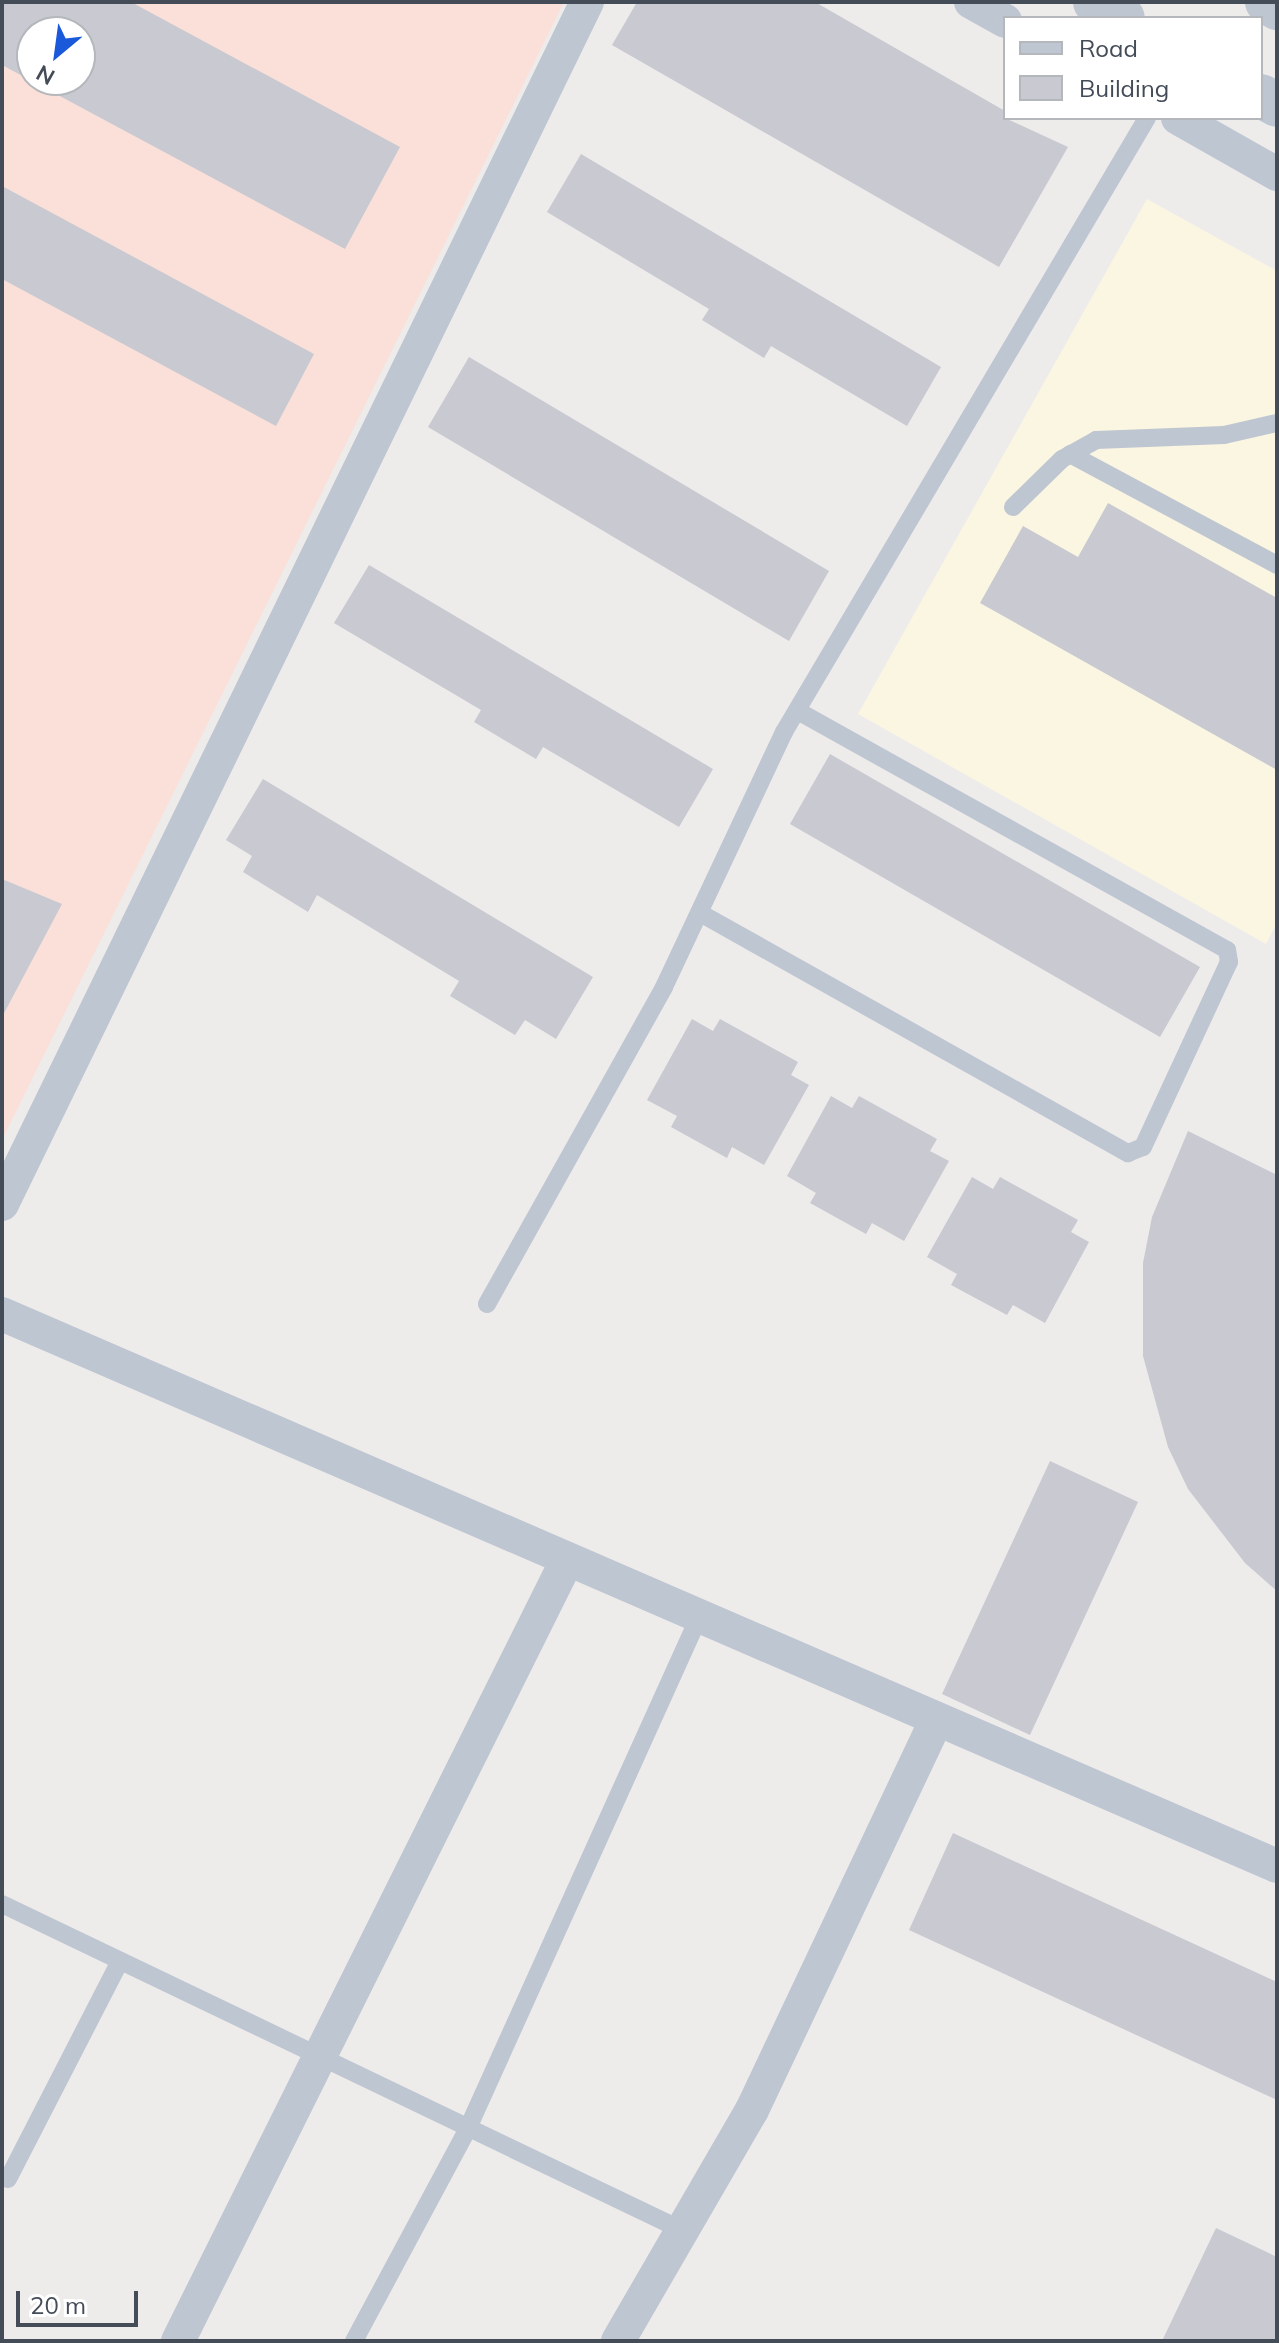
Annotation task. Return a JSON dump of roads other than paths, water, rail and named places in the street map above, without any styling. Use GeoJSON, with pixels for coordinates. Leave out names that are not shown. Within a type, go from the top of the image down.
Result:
{"type":"FeatureCollection","features":[{"type":"Feature","properties":{"kind":"street"},"geometry":{"type":"LineString","coordinates":[[2,1204],[587,2]]}},
{"type":"Feature","properties":{"kind":"street"},"geometry":{"type":"LineString","coordinates":[[971,2],[1003,20]]}},
{"type":"Feature","properties":{"kind":"street"},"geometry":{"type":"LineString","coordinates":[[1095,2],[1120,16]]}},
{"type":"Feature","properties":{"kind":"street"},"geometry":{"type":"LineString","coordinates":[[1267,2],[1277,8]]}},
{"type":"Feature","properties":{"kind":"street"},"geometry":{"type":"LineString","coordinates":[[1182,120],[1277,174]]}},
{"type":"Feature","properties":{"kind":"street"},"geometry":{"type":"LineString","coordinates":[[2,1314],[566,1562],[1277,1866]]}},
{"type":"Feature","properties":{"kind":"street"},"geometry":{"type":"LineString","coordinates":[[178,2341],[566,1562]]}},
{"type":"Feature","properties":{"kind":"street"},"geometry":{"type":"LineString","coordinates":[[618,2341],[752,2110],[936,1721]]}},
{"type":"Feature","properties":{"kind":"lane"},"geometry":{"type":"LineString","coordinates":[[487,1304],[700,913],[797,711],[1146,120]]}},
{"type":"Feature","properties":{"kind":"lane"},"geometry":{"type":"LineString","coordinates":[[1013,507],[1070,454],[1129,434],[1224,435],[1277,423]]}},
{"type":"Feature","properties":{"kind":"lane"},"geometry":{"type":"LineString","coordinates":[[1070,454],[1277,565]]}},
{"type":"Feature","properties":{"kind":"lane"},"geometry":{"type":"LineString","coordinates":[[700,913],[1128,1153],[1143,1147],[1229,962],[1227,950],[797,711]]}},
{"type":"Feature","properties":{"kind":"lane"},"geometry":{"type":"LineString","coordinates":[[354,2341],[468,2128],[698,1619]]}},
{"type":"Feature","properties":{"kind":"lane"},"geometry":{"type":"LineString","coordinates":[[2,1904],[684,2231]]}},
{"type":"Feature","properties":{"kind":"lane"},"geometry":{"type":"LineString","coordinates":[[8,2179],[120,1961]]}}]}
